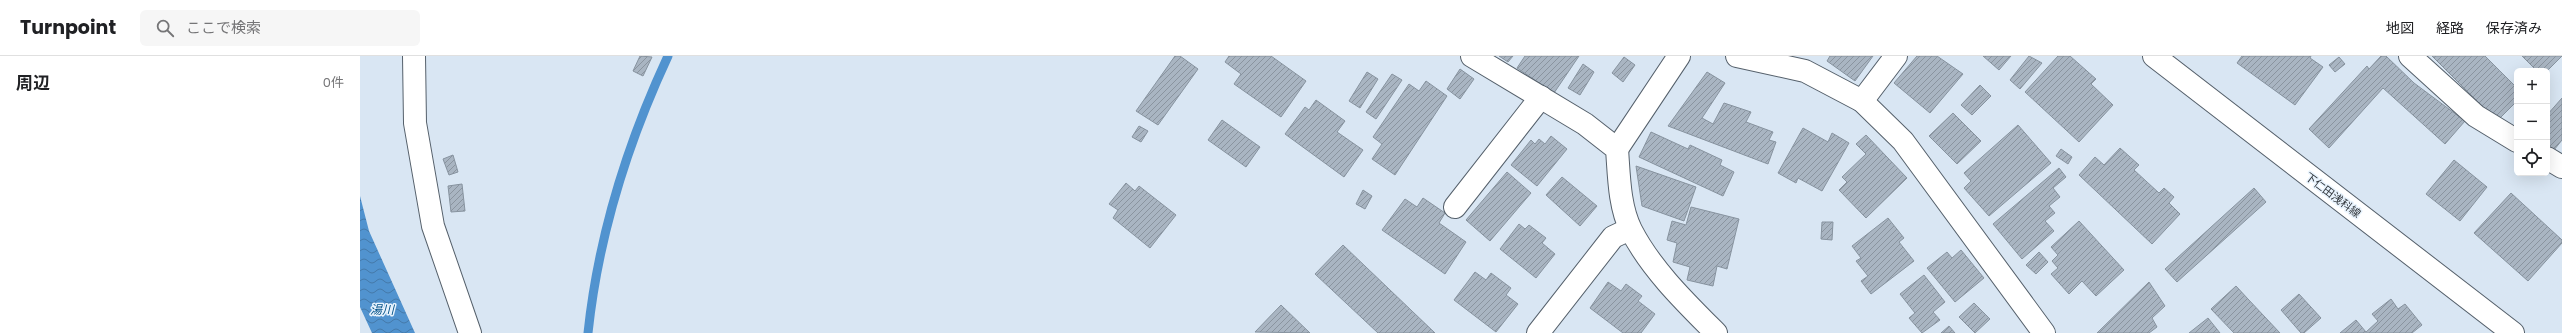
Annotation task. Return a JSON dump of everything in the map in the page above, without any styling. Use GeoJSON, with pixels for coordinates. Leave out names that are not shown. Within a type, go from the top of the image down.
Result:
{"type":"FeatureCollection","features":[{"type":"Feature","properties":{"kind":"street"},"geometry":{"type":"LineString","coordinates":[[414,56],[415,123],[433,226],[470,333]]}},
{"type":"Feature","properties":{"kind":"street"},"geometry":{"type":"LineString","coordinates":[[1472,56],[1585,124],[1617,149]]}},
{"type":"Feature","properties":{"kind":"street"},"geometry":{"type":"LineString","coordinates":[[1679,56],[1617,149],[1620,194],[1630,229],[1658,272],[1716,333]]}},
{"type":"Feature","properties":{"kind":"street"},"geometry":{"type":"LineString","coordinates":[[1737,56],[1804,71],[1862,101],[1903,141],[2044,333]]}},
{"type":"Feature","properties":{"kind":"street"},"geometry":{"type":"LineString","coordinates":[[1862,101],[1896,56]]}},
{"type":"Feature","properties":{"kind":"street","name":"下仁田浅科線"},"geometry":{"type":"LineString","coordinates":[[2154,56],[2513,333]]}},
{"type":"Feature","properties":{"kind":"street"},"geometry":{"type":"LineString","coordinates":[[2410,56],[2476,116],[2515,140]]}},
{"type":"Feature","properties":{"kind":"street"},"geometry":{"type":"LineString","coordinates":[[1455,207],[1541,97]]}},
{"type":"Feature","properties":{"kind":"street"},"geometry":{"type":"LineString","coordinates":[[2550,160],[2562,167]]}},
{"type":"Feature","properties":{"kind":"street"},"geometry":{"type":"LineString","coordinates":[[1538,333],[1613,236],[1630,229]]}},
{"type":"Feature","properties":{"kind":"water","name":"湯川"},"geometry":{"type":"Polygon","coordinates":[[[360,196],[369,231],[415,333],[372,333],[360,307],[360,196]]]}},
{"type":"Feature","properties":{"kind":"building"},"geometry":{"type":"Polygon","coordinates":[[[640,56],[652,57],[643,76],[633,71],[640,56]]]}},
{"type":"Feature","properties":{"kind":"building"},"geometry":{"type":"Polygon","coordinates":[[[1175,56],[1180,56],[1198,69],[1158,125],[1136,111],[1175,56]]]}},
{"type":"Feature","properties":{"kind":"building"},"geometry":{"type":"Polygon","coordinates":[[[1229,56],[1271,56],[1306,81],[1281,117],[1234,84],[1241,74],[1225,62],[1229,56]]]}},
{"type":"Feature","properties":{"kind":"building"},"geometry":{"type":"Polygon","coordinates":[[[1499,56],[1513,56],[1508,62],[1499,56]]]}},
{"type":"Feature","properties":{"kind":"building"},"geometry":{"type":"Polygon","coordinates":[[[1525,56],[1579,56],[1554,93],[1517,68],[1525,56]]]}},
{"type":"Feature","properties":{"kind":"building"},"geometry":{"type":"Polygon","coordinates":[[[1830,56],[1873,56],[1855,81],[1827,61],[1830,56]]]}},
{"type":"Feature","properties":{"kind":"building"},"geometry":{"type":"Polygon","coordinates":[[[1917,56],[1937,56],[1963,74],[1930,113],[1894,83],[1917,56]]]}},
{"type":"Feature","properties":{"kind":"building"},"geometry":{"type":"Polygon","coordinates":[[[1983,56],[2011,56],[1999,70],[1983,56]]]}},
{"type":"Feature","properties":{"kind":"building"},"geometry":{"type":"Polygon","coordinates":[[[2029,56],[2042,63],[2020,89],[2010,80],[2029,56]]]}},
{"type":"Feature","properties":{"kind":"building"},"geometry":{"type":"Polygon","coordinates":[[[2058,56],[2070,56],[2096,79],[2091,84],[2113,105],[2079,142],[2025,92],[2058,56]]]}},
{"type":"Feature","properties":{"kind":"building"},"geometry":{"type":"Polygon","coordinates":[[[2242,56],[2311,56],[2310,58],[2323,67],[2295,105],[2237,63],[2242,56]]]}},
{"type":"Feature","properties":{"kind":"building"},"geometry":{"type":"Polygon","coordinates":[[[2381,56],[2386,56],[2414,83],[2465,121],[2445,144],[2383,88],[2329,148],[2309,129],[2367,66],[2369,69],[2381,56]]]}},
{"type":"Feature","properties":{"kind":"building"},"geometry":{"type":"Polygon","coordinates":[[[2432,56],[2485,56],[2514,85],[2514,104],[2497,121],[2432,56]]]}},
{"type":"Feature","properties":{"kind":"building"},"geometry":{"type":"Polygon","coordinates":[[[2522,56],[2562,56],[2550,68],[2534,68],[2522,56]]]}},
{"type":"Feature","properties":{"kind":"building"},"geometry":{"type":"Polygon","coordinates":[[[1624,57],[1635,65],[1623,82],[1612,73],[1624,57]]]}},
{"type":"Feature","properties":{"kind":"building"},"geometry":{"type":"Polygon","coordinates":[[[2339,57],[2345,64],[2335,72],[2329,65],[2339,57]]]}},
{"type":"Feature","properties":{"kind":"building"},"geometry":{"type":"Polygon","coordinates":[[[1583,64],[1594,72],[1580,95],[1568,88],[1583,64]]]}},
{"type":"Feature","properties":{"kind":"building"},"geometry":{"type":"Polygon","coordinates":[[[1460,69],[1474,79],[1460,99],[1447,89],[1460,69]]]}},
{"type":"Feature","properties":{"kind":"building"},"geometry":{"type":"Polygon","coordinates":[[[1367,72],[1378,79],[1360,108],[1349,101],[1367,72]]]}},
{"type":"Feature","properties":{"kind":"building"},"geometry":{"type":"Polygon","coordinates":[[[1707,72],[1725,83],[1702,118],[1713,124],[1724,103],[1751,112],[1746,122],[1773,132],[1769,140],[1776,142],[1768,164],[1668,126],[1707,72]]]}},
{"type":"Feature","properties":{"kind":"building"},"geometry":{"type":"Polygon","coordinates":[[[1392,74],[1402,80],[1376,119],[1366,112],[1392,74]]]}},
{"type":"Feature","properties":{"kind":"building"},"geometry":{"type":"Polygon","coordinates":[[[1426,81],[1447,96],[1395,175],[1372,159],[1382,144],[1373,137],[1409,84],[1419,91],[1426,81]]]}},
{"type":"Feature","properties":{"kind":"building"},"geometry":{"type":"Polygon","coordinates":[[[1980,85],[1991,96],[1972,115],[1961,105],[1980,85]]]}},
{"type":"Feature","properties":{"kind":"building"},"geometry":{"type":"Polygon","coordinates":[[[2562,98],[2562,140],[2554,150],[2550,147],[2550,112],[2562,98]]]}},
{"type":"Feature","properties":{"kind":"building"},"geometry":{"type":"Polygon","coordinates":[[[1316,100],[1345,121],[1337,132],[1363,150],[1344,177],[1285,134],[1305,107],[1309,110],[1316,100]]]}},
{"type":"Feature","properties":{"kind":"building"},"geometry":{"type":"Polygon","coordinates":[[[1953,113],[1981,141],[1957,164],[1929,136],[1953,113]]]}},
{"type":"Feature","properties":{"kind":"building"},"geometry":{"type":"Polygon","coordinates":[[[1222,120],[1260,147],[1246,167],[1208,140],[1222,120]]]}},
{"type":"Feature","properties":{"kind":"building"},"geometry":{"type":"Polygon","coordinates":[[[2018,125],[2051,163],[1989,216],[1964,188],[1971,181],[1964,173],[2018,125]]]}},
{"type":"Feature","properties":{"kind":"building"},"geometry":{"type":"Polygon","coordinates":[[[1139,126],[1148,131],[1141,142],[1132,137],[1139,126]]]}},
{"type":"Feature","properties":{"kind":"building"},"geometry":{"type":"Polygon","coordinates":[[[1803,128],[1828,142],[1832,133],[1849,143],[1822,191],[1798,178],[1796,183],[1778,173],[1803,128]]]}},
{"type":"Feature","properties":{"kind":"building"},"geometry":{"type":"Polygon","coordinates":[[[1651,132],[1688,149],[1690,145],[1722,160],[1720,165],[1734,172],[1723,196],[1639,157],[1651,132]]]}},
{"type":"Feature","properties":{"kind":"building"},"geometry":{"type":"Polygon","coordinates":[[[1866,135],[1907,178],[1866,218],[1839,190],[1847,182],[1842,177],[1866,154],[1856,144],[1866,135]]]}},
{"type":"Feature","properties":{"kind":"building"},"geometry":{"type":"Polygon","coordinates":[[[1551,136],[1567,149],[1537,186],[1511,165],[1531,140],[1535,144],[1539,139],[1545,144],[1551,136]]]}},
{"type":"Feature","properties":{"kind":"building"},"geometry":{"type":"Polygon","coordinates":[[[2120,148],[2139,165],[2134,170],[2159,193],[2164,188],[2174,197],[2169,203],[2180,214],[2152,244],[2079,175],[2095,157],[2104,165],[2120,148]]]}},
{"type":"Feature","properties":{"kind":"building"},"geometry":{"type":"Polygon","coordinates":[[[2061,149],[2072,157],[2068,164],[2056,156],[2061,149]]]}},
{"type":"Feature","properties":{"kind":"building"},"geometry":{"type":"Polygon","coordinates":[[[453,155],[458,172],[449,175],[443,159],[453,155]]]}},
{"type":"Feature","properties":{"kind":"building"},"geometry":{"type":"Polygon","coordinates":[[[2454,160],[2487,187],[2460,221],[2426,194],[2454,160]]]}},
{"type":"Feature","properties":{"kind":"building"},"geometry":{"type":"Polygon","coordinates":[[[1636,166],[1696,187],[1684,221],[1642,206],[1636,166]]]}},
{"type":"Feature","properties":{"kind":"building"},"geometry":{"type":"Polygon","coordinates":[[[2059,168],[2066,177],[2053,188],[2060,197],[2049,206],[2055,213],[2045,221],[2054,231],[2022,259],[1993,224],[2059,168]]]}},
{"type":"Feature","properties":{"kind":"building"},"geometry":{"type":"Polygon","coordinates":[[[1507,172],[1531,193],[1490,241],[1466,220],[1507,172]]]}},
{"type":"Feature","properties":{"kind":"building"},"geometry":{"type":"Polygon","coordinates":[[[1562,177],[1597,206],[1580,226],[1546,195],[1562,177]]]}},
{"type":"Feature","properties":{"kind":"building"},"geometry":{"type":"Polygon","coordinates":[[[1126,183],[1135,191],[1139,186],[1176,215],[1150,248],[1113,218],[1118,210],[1109,204],[1126,183]]]}},
{"type":"Feature","properties":{"kind":"building"},"geometry":{"type":"Polygon","coordinates":[[[462,184],[465,211],[451,212],[448,186],[462,184]]]}},
{"type":"Feature","properties":{"kind":"building"},"geometry":{"type":"Polygon","coordinates":[[[2254,188],[2266,202],[2177,282],[2165,269],[2254,188]]]}},
{"type":"Feature","properties":{"kind":"building"},"geometry":{"type":"Polygon","coordinates":[[[1363,190],[1372,196],[1365,209],[1356,204],[1363,190]]]}},
{"type":"Feature","properties":{"kind":"building"},"geometry":{"type":"Polygon","coordinates":[[[2511,193],[2562,240],[2562,243],[2528,281],[2474,233],[2511,193]]]}},
{"type":"Feature","properties":{"kind":"building"},"geometry":{"type":"Polygon","coordinates":[[[1423,198],[1445,213],[1439,223],[1466,242],[1445,274],[1382,230],[1405,199],[1417,207],[1423,198]]]}},
{"type":"Feature","properties":{"kind":"building"},"geometry":{"type":"Polygon","coordinates":[[[1691,207],[1739,219],[1727,269],[1717,266],[1713,286],[1687,280],[1690,267],[1673,262],[1677,243],[1667,240],[1672,221],[1686,225],[1691,207]]]}},
{"type":"Feature","properties":{"kind":"building"},"geometry":{"type":"Polygon","coordinates":[[[1888,218],[1904,238],[1899,242],[1914,261],[1871,294],[1861,281],[1868,276],[1856,261],[1861,258],[1852,246],[1888,218]]]}},
{"type":"Feature","properties":{"kind":"building"},"geometry":{"type":"Polygon","coordinates":[[[2079,221],[2124,270],[2096,296],[2082,281],[2069,294],[2051,274],[2058,268],[2052,261],[2058,255],[2051,247],[2079,221]]]}},
{"type":"Feature","properties":{"kind":"building"},"geometry":{"type":"Polygon","coordinates":[[[1822,222],[1833,222],[1832,240],[1821,239],[1822,222]]]}},
{"type":"Feature","properties":{"kind":"building"},"geometry":{"type":"Polygon","coordinates":[[[1519,224],[1525,229],[1529,225],[1546,238],[1542,243],[1555,254],[1536,278],[1500,249],[1519,224]]]}},
{"type":"Feature","properties":{"kind":"building"},"geometry":{"type":"Polygon","coordinates":[[[1343,245],[1435,333],[1378,333],[1315,274],[1343,245]]]}},
{"type":"Feature","properties":{"kind":"building"},"geometry":{"type":"Polygon","coordinates":[[[1961,250],[1984,278],[1955,302],[1927,268],[1947,252],[1952,258],[1961,250]]]}},
{"type":"Feature","properties":{"kind":"building"},"geometry":{"type":"Polygon","coordinates":[[[2039,252],[2048,262],[2036,274],[2026,265],[2039,252]]]}},
{"type":"Feature","properties":{"kind":"building"},"geometry":{"type":"Polygon","coordinates":[[[1475,272],[1486,280],[1491,273],[1511,288],[1506,295],[1518,304],[1496,332],[1454,300],[1475,272]]]}},
{"type":"Feature","properties":{"kind":"building"},"geometry":{"type":"Polygon","coordinates":[[[1924,275],[1945,302],[1933,312],[1940,320],[1922,333],[1909,318],[1915,313],[1900,294],[1924,275]]]}},
{"type":"Feature","properties":{"kind":"building"},"geometry":{"type":"Polygon","coordinates":[[[1608,282],[1621,291],[1626,284],[1642,296],[1638,301],[1655,314],[1641,333],[1623,333],[1590,308],[1608,282]]]}},
{"type":"Feature","properties":{"kind":"building"},"geometry":{"type":"Polygon","coordinates":[[[2149,282],[2165,306],[2152,318],[2157,327],[2149,333],[2097,333],[2149,282]]]}},
{"type":"Feature","properties":{"kind":"building"},"geometry":{"type":"Polygon","coordinates":[[[2236,286],[2280,333],[2234,333],[2211,309],[2236,286]]]}},
{"type":"Feature","properties":{"kind":"building"},"geometry":{"type":"Polygon","coordinates":[[[2299,294],[2321,318],[2304,333],[2301,333],[2281,310],[2299,294]]]}},
{"type":"Feature","properties":{"kind":"building"},"geometry":{"type":"Polygon","coordinates":[[[2391,299],[2398,309],[2405,304],[2422,325],[2412,333],[2340,333],[2356,320],[2366,332],[2378,321],[2372,314],[2391,299]]]}},
{"type":"Feature","properties":{"kind":"building"},"geometry":{"type":"Polygon","coordinates":[[[1974,303],[1990,319],[1975,333],[1959,317],[1974,303]]]}},
{"type":"Feature","properties":{"kind":"building"},"geometry":{"type":"Polygon","coordinates":[[[1281,305],[1310,333],[1255,332],[1281,305]]]}},
{"type":"Feature","properties":{"kind":"building"},"geometry":{"type":"Polygon","coordinates":[[[2208,318],[2220,333],[2189,333],[2208,318]]]}},
{"type":"Feature","properties":{"kind":"building"},"geometry":{"type":"Polygon","coordinates":[[[1949,326],[1955,333],[1941,333],[1949,326]]]}},
{"type":"Feature","properties":{"kind":"waterway"},"geometry":{"type":"LineString","coordinates":[[588,333],[599,262],[617,191],[640,122],[668,56]]}}]}
